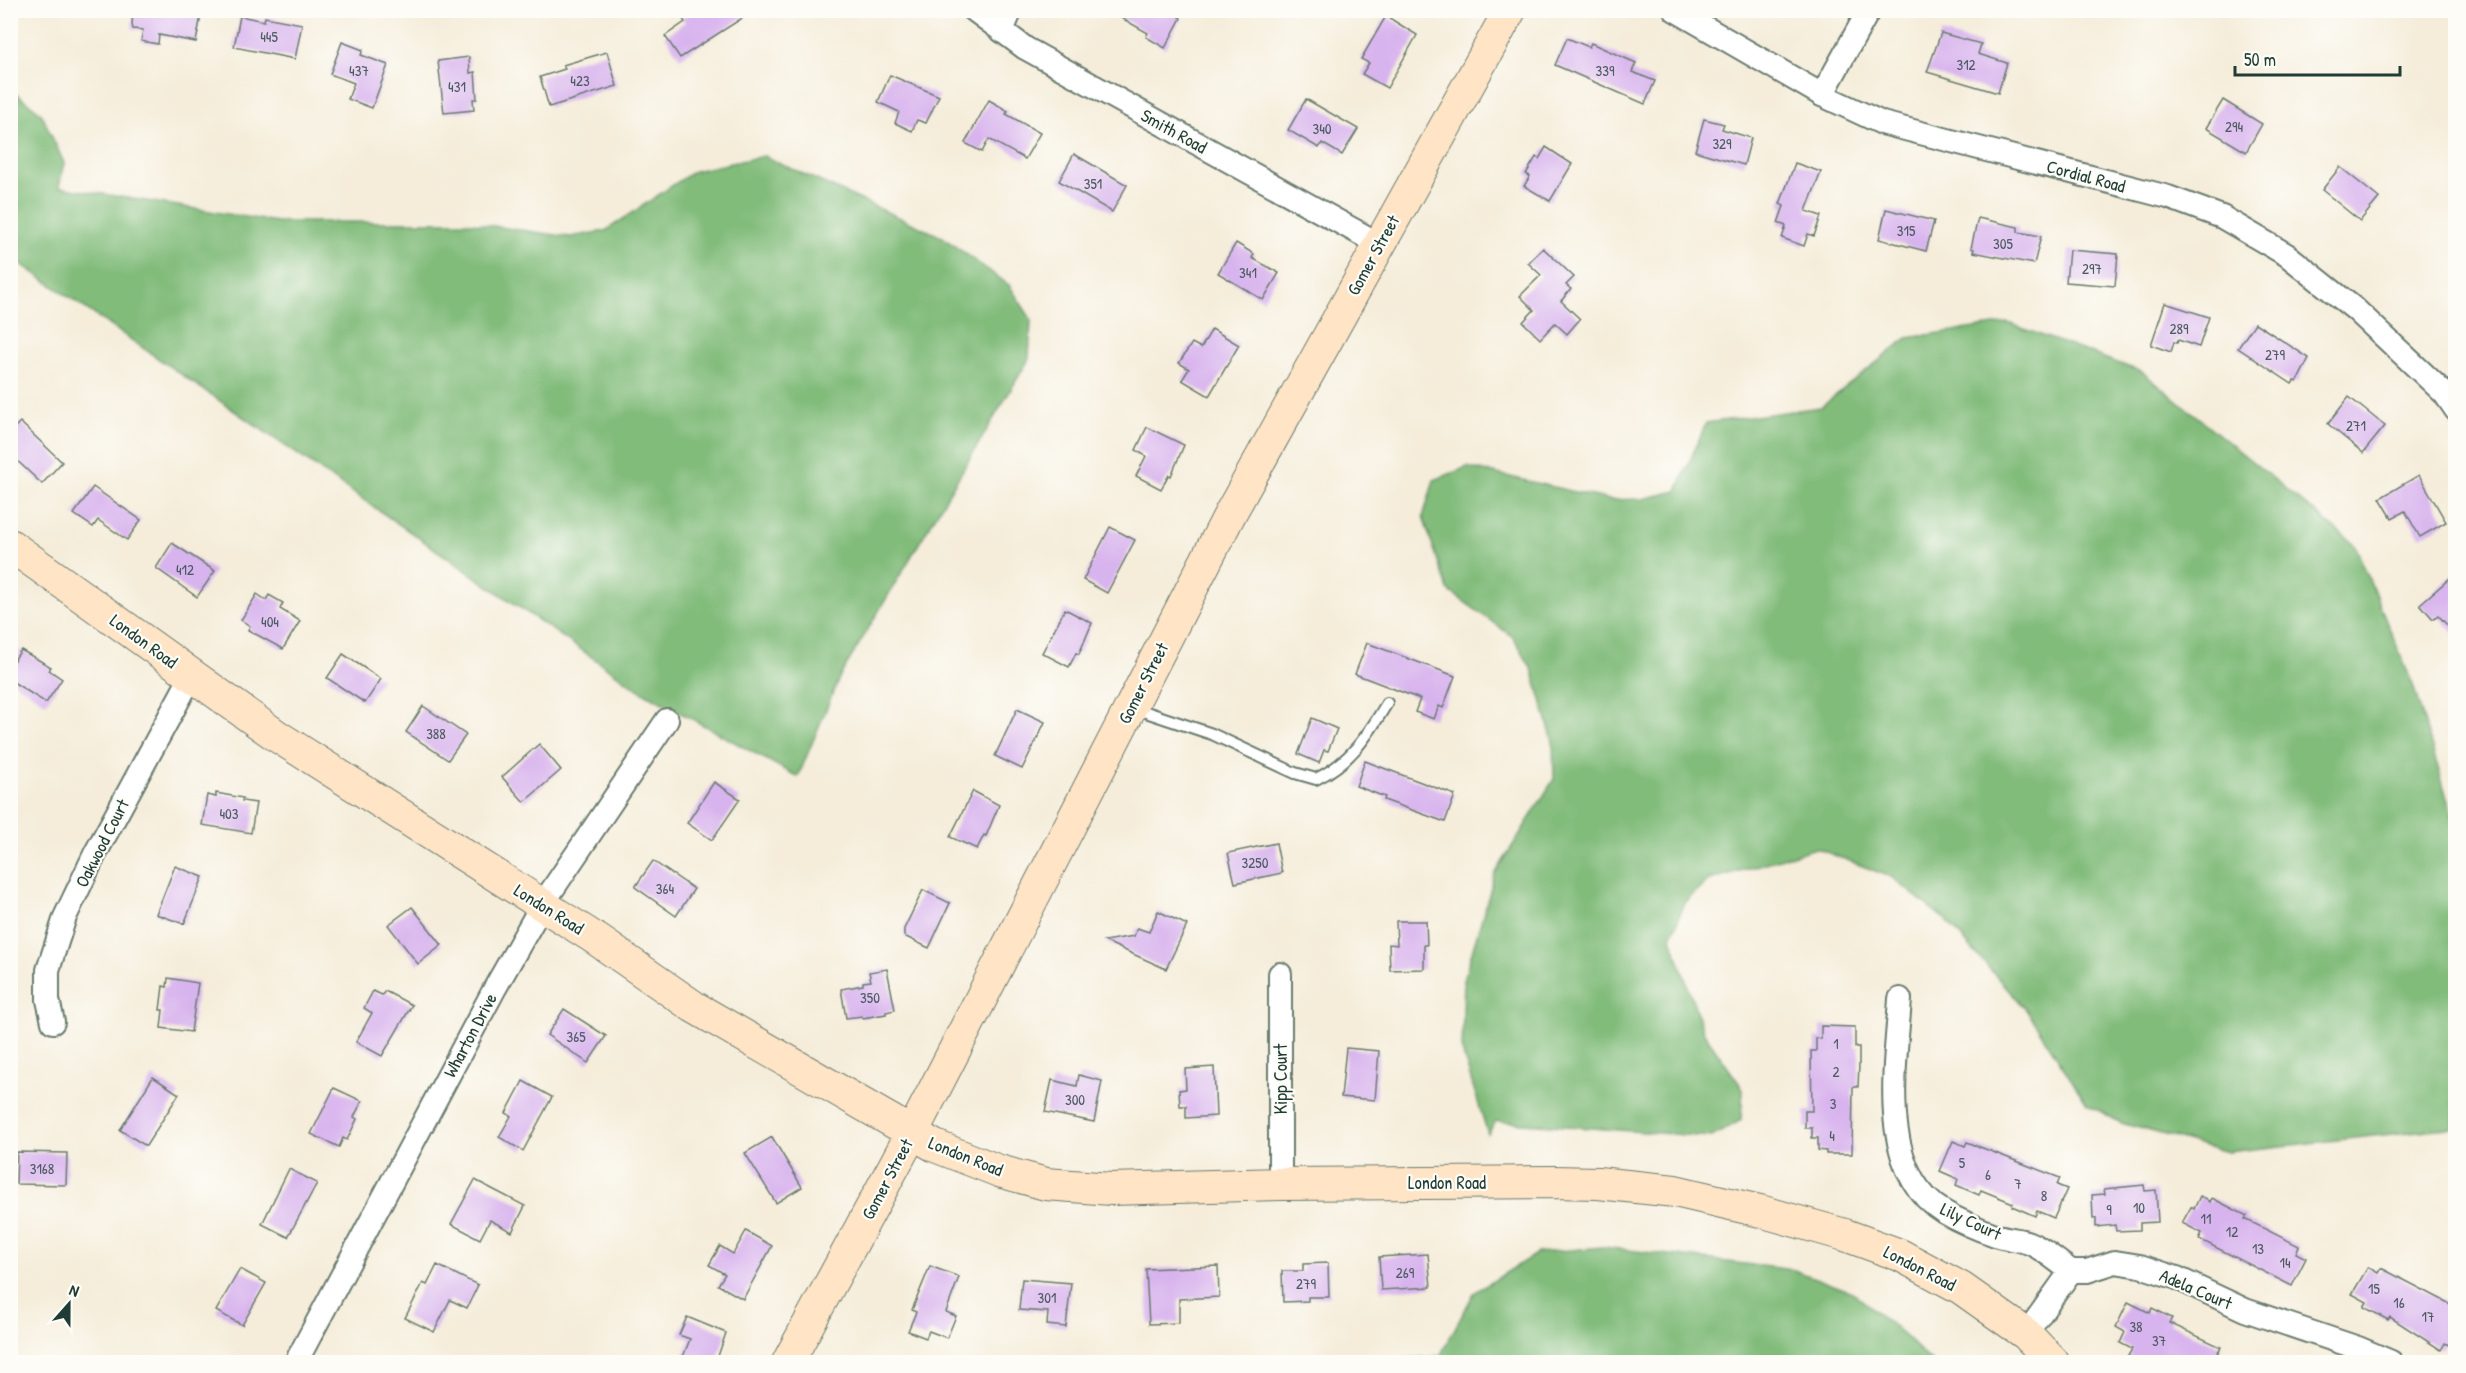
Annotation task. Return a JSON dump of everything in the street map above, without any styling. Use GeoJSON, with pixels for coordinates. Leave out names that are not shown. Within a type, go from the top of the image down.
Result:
{"type":"FeatureCollection","features":[{"type":"Feature","properties":{"kind":"street","name":"Smith Road"},"geometry":{"type":"LineString","coordinates":[[974,10],[1024,48],[1379,244]]}},
{"type":"Feature","properties":{"kind":"street"},"geometry":{"type":"LineString","coordinates":[[1002,31],[1011,10]]}},
{"type":"Feature","properties":{"kind":"street","name":"Gomer Street"},"geometry":{"type":"LineString","coordinates":[[788,1362],[912,1133],[1231,512],[1509,10]]}},
{"type":"Feature","properties":{"kind":"street","name":"Cordial Road"},"geometry":{"type":"LineString","coordinates":[[1675,10],[1822,94],[1882,123],[2168,197],[2222,217],[2287,255],[2356,309],[2445,394],[2456,410]]}},
{"type":"Feature","properties":{"kind":"street"},"geometry":{"type":"LineString","coordinates":[[1822,94],[1869,10]]}},
{"type":"Feature","properties":{"kind":"street","name":"London Road"},"geometry":{"type":"LineString","coordinates":[[10,545],[277,736],[596,939],[694,1007],[935,1146],[999,1171],[1046,1184],[1112,1189],[1280,1184],[1553,1182],[1676,1191],[1760,1211],[1845,1235],[1900,1255],[1961,1288],[2026,1334],[2054,1362]]}},
{"type":"Feature","properties":{"kind":"street","name":"Oakwood Court"},"geometry":{"type":"LineString","coordinates":[[53,1022],[48,1000],[48,970],[65,918],[95,854],[192,675]]}},
{"type":"Feature","properties":{"kind":"street","name":"Wharton Drive"},"geometry":{"type":"LineString","coordinates":[[296,1362],[495,988],[542,905],[667,720]]}},
{"type":"Feature","properties":{"kind":"street","name":"Kipp Court"},"geometry":{"type":"LineString","coordinates":[[1280,974],[1280,1184]]}},
{"type":"Feature","properties":{"kind":"street","name":"Lily Court"},"geometry":{"type":"LineString","coordinates":[[1900,999],[1893,1101],[1897,1136],[1907,1171],[1923,1193],[1943,1211],[1998,1235],[2030,1243],[2071,1271]]}},
{"type":"Feature","properties":{"kind":"street","name":"Adela Court"},"geometry":{"type":"LineString","coordinates":[[2071,1271],[2087,1271],[2115,1262],[2140,1266],[2177,1278],[2245,1310],[2358,1347],[2391,1362]]}},
{"type":"Feature","properties":{"kind":"street"},"geometry":{"type":"LineString","coordinates":[[2026,1334],[2071,1271]]}},
{"type":"Feature","properties":{"kind":"lane"},"geometry":{"type":"LineString","coordinates":[[1131,707],[1212,734],[1295,773],[1316,779],[1332,772],[1352,754],[1367,737],[1387,703]]}},
{"type":"Feature","properties":{"kind":"green space"},"geometry":{"type":"Polygon","coordinates":[[[10,89],[41,113],[64,163],[59,187],[277,222],[465,222],[570,237],[605,231],[694,171],[764,156],[942,237],[1009,285],[1031,319],[1029,359],[840,676],[798,777],[641,691],[11,257],[10,89]]]}},
{"type":"Feature","properties":{"kind":"green space"},"geometry":{"type":"Polygon","coordinates":[[[2008,323],[2142,372],[2355,545],[2413,685],[2455,824],[2455,1127],[2227,1152],[2121,1123],[2087,1104],[2027,1011],[1947,921],[1891,877],[1816,848],[1709,880],[1685,902],[1671,938],[1704,1033],[1743,1089],[1741,1120],[1712,1137],[1496,1121],[1488,1134],[1462,1051],[1464,979],[1495,874],[1554,779],[1553,741],[1532,669],[1513,637],[1448,590],[1423,517],[1434,480],[1467,467],[1610,500],[1642,499],[1677,491],[1706,423],[1821,407],[1907,338],[2008,323]]]}},
{"type":"Feature","properties":{"kind":"green space"},"geometry":{"type":"Polygon","coordinates":[[[1603,1247],[1794,1270],[1852,1292],[1903,1334],[1932,1362],[1371,1362],[1440,1356],[1474,1293],[1537,1253],[1603,1247]]]}},
{"type":"Feature","properties":{"kind":"building"},"geometry":{"type":"Polygon","coordinates":[[[133,10],[202,10],[196,42],[159,35],[158,44],[141,41],[143,30],[133,29],[133,10]]]}},
{"type":"Feature","properties":{"kind":"building"},"geometry":{"type":"Polygon","coordinates":[[[693,10],[755,10],[680,58],[665,36],[685,22],[682,18],[693,10]]]}},
{"type":"Feature","properties":{"kind":"building"},"geometry":{"type":"Polygon","coordinates":[[[1107,10],[1168,10],[1181,18],[1165,48],[1146,37],[1148,33],[1107,10]]]}},
{"type":"Feature","properties":{"kind":"building"},"geometry":{"type":"Polygon","coordinates":[[[240,16],[264,21],[265,17],[302,24],[295,59],[234,47],[240,16]]]}},
{"type":"Feature","properties":{"kind":"building"},"geometry":{"type":"Polygon","coordinates":[[[1386,16],[1417,35],[1387,88],[1362,74],[1369,63],[1361,59],[1386,16]]]}},
{"type":"Feature","properties":{"kind":"building"},"geometry":{"type":"Polygon","coordinates":[[[1941,33],[1981,44],[1978,54],[2007,63],[1998,93],[1927,72],[1941,33]]]}},
{"type":"Feature","properties":{"kind":"building"},"geometry":{"type":"Polygon","coordinates":[[[1567,38],[1589,47],[1591,43],[1636,63],[1632,72],[1655,81],[1645,104],[1555,65],[1567,38]]]}},
{"type":"Feature","properties":{"kind":"building"},"geometry":{"type":"Polygon","coordinates":[[[342,42],[363,50],[361,55],[388,65],[372,108],[348,99],[354,83],[330,74],[342,42]]]}},
{"type":"Feature","properties":{"kind":"building"},"geometry":{"type":"Polygon","coordinates":[[[607,52],[617,86],[549,107],[540,77],[565,69],[563,65],[607,52]]]}},
{"type":"Feature","properties":{"kind":"building"},"geometry":{"type":"Polygon","coordinates":[[[469,57],[470,73],[475,72],[477,99],[473,99],[474,110],[444,113],[438,61],[469,57]]]}},
{"type":"Feature","properties":{"kind":"building"},"geometry":{"type":"Polygon","coordinates":[[[890,75],[939,96],[926,123],[917,120],[912,131],[895,123],[899,112],[878,102],[890,75]]]}},
{"type":"Feature","properties":{"kind":"building"},"geometry":{"type":"Polygon","coordinates":[[[1306,99],[1358,129],[1342,155],[1322,143],[1319,148],[1288,130],[1306,99]]]}},
{"type":"Feature","properties":{"kind":"building"},"geometry":{"type":"Polygon","coordinates":[[[989,100],[1008,111],[1006,114],[1040,133],[1025,159],[989,139],[982,152],[965,143],[989,100]]]}},
{"type":"Feature","properties":{"kind":"building"},"geometry":{"type":"Polygon","coordinates":[[[2223,100],[2262,124],[2246,152],[2206,128],[2223,100]]]}},
{"type":"Feature","properties":{"kind":"building"},"geometry":{"type":"Polygon","coordinates":[[[1704,119],[1724,124],[1722,129],[1751,138],[1744,165],[1695,151],[1704,119]]]}},
{"type":"Feature","properties":{"kind":"building"},"geometry":{"type":"Polygon","coordinates":[[[1546,147],[1572,164],[1550,201],[1524,186],[1530,176],[1526,174],[1536,157],[1539,159],[1546,147]]]}},
{"type":"Feature","properties":{"kind":"building"},"geometry":{"type":"Polygon","coordinates":[[[1074,154],[1127,185],[1112,212],[1059,181],[1074,154]]]}},
{"type":"Feature","properties":{"kind":"building"},"geometry":{"type":"Polygon","coordinates":[[[1795,163],[1821,172],[1806,211],[1821,216],[1814,236],[1808,234],[1804,246],[1782,238],[1786,226],[1778,223],[1784,206],[1780,204],[1795,163]]]}},
{"type":"Feature","properties":{"kind":"building"},"geometry":{"type":"Polygon","coordinates":[[[2340,167],[2379,198],[2360,221],[2322,190],[2340,167]]]}},
{"type":"Feature","properties":{"kind":"building"},"geometry":{"type":"Polygon","coordinates":[[[1886,209],[1934,221],[1926,251],[1879,239],[1886,209]]]}},
{"type":"Feature","properties":{"kind":"building"},"geometry":{"type":"Polygon","coordinates":[[[1978,218],[2018,227],[2018,232],[2041,236],[2034,264],[1973,252],[1974,249],[1971,248],[1978,218]]]}},
{"type":"Feature","properties":{"kind":"building"},"geometry":{"type":"Polygon","coordinates":[[[1236,243],[1254,254],[1252,258],[1279,273],[1263,300],[1218,273],[1236,243]]]}},
{"type":"Feature","properties":{"kind":"building"},"geometry":{"type":"Polygon","coordinates":[[[1543,248],[1574,277],[1566,285],[1571,289],[1561,301],[1580,319],[1567,334],[1555,323],[1540,339],[1523,322],[1534,310],[1520,296],[1541,275],[1528,263],[1543,248]]]}},
{"type":"Feature","properties":{"kind":"building"},"geometry":{"type":"Polygon","coordinates":[[[2069,250],[2118,254],[2115,286],[2066,282],[2069,250]]]}},
{"type":"Feature","properties":{"kind":"building"},"geometry":{"type":"Polygon","coordinates":[[[2165,303],[2209,317],[2199,347],[2178,340],[2177,343],[2174,342],[2171,352],[2151,345],[2165,303]]]}},
{"type":"Feature","properties":{"kind":"building"},"geometry":{"type":"Polygon","coordinates":[[[2255,323],[2309,358],[2297,382],[2294,381],[2292,384],[2238,348],[2255,323]]]}},
{"type":"Feature","properties":{"kind":"building"},"geometry":{"type":"Polygon","coordinates":[[[1212,329],[1239,345],[1209,396],[1182,380],[1189,369],[1179,363],[1192,343],[1201,348],[1212,329]]]}},
{"type":"Feature","properties":{"kind":"building"},"geometry":{"type":"Polygon","coordinates":[[[2349,397],[2385,426],[2363,453],[2328,424],[2349,397]]]}},
{"type":"Feature","properties":{"kind":"building"},"geometry":{"type":"Polygon","coordinates":[[[20,422],[62,462],[42,484],[10,454],[10,432],[20,422]]]}},
{"type":"Feature","properties":{"kind":"building"},"geometry":{"type":"Polygon","coordinates":[[[1147,427],[1184,445],[1171,476],[1169,475],[1161,489],[1136,476],[1146,456],[1136,450],[1147,427]]]}},
{"type":"Feature","properties":{"kind":"building"},"geometry":{"type":"Polygon","coordinates":[[[2419,475],[2446,522],[2420,537],[2405,511],[2392,518],[2380,498],[2419,475]]]}},
{"type":"Feature","properties":{"kind":"building"},"geometry":{"type":"Polygon","coordinates":[[[93,487],[141,520],[127,540],[98,520],[93,527],[74,514],[93,487]]]}},
{"type":"Feature","properties":{"kind":"building"},"geometry":{"type":"Polygon","coordinates":[[[1110,527],[1135,540],[1107,593],[1083,580],[1110,527]]]}},
{"type":"Feature","properties":{"kind":"building"},"geometry":{"type":"Polygon","coordinates":[[[172,543],[215,571],[197,597],[156,568],[172,543]]]}},
{"type":"Feature","properties":{"kind":"building"},"geometry":{"type":"Polygon","coordinates":[[[2456,573],[2456,635],[2438,615],[2433,619],[2420,604],[2456,573]]]}},
{"type":"Feature","properties":{"kind":"building"},"geometry":{"type":"Polygon","coordinates":[[[257,594],[266,600],[269,595],[283,603],[280,609],[300,621],[283,649],[248,630],[250,626],[241,620],[257,594]]]}},
{"type":"Feature","properties":{"kind":"building"},"geometry":{"type":"Polygon","coordinates":[[[1065,609],[1092,623],[1079,654],[1076,653],[1069,667],[1042,653],[1065,609]]]}},
{"type":"Feature","properties":{"kind":"building"},"geometry":{"type":"Polygon","coordinates":[[[1367,643],[1455,676],[1443,708],[1439,706],[1434,719],[1415,712],[1420,699],[1355,674],[1367,643]]]}},
{"type":"Feature","properties":{"kind":"building"},"geometry":{"type":"Polygon","coordinates":[[[21,650],[51,667],[49,670],[62,679],[46,703],[10,680],[10,666],[21,650]]]}},
{"type":"Feature","properties":{"kind":"building"},"geometry":{"type":"Polygon","coordinates":[[[343,654],[381,679],[365,703],[327,678],[343,654]]]}},
{"type":"Feature","properties":{"kind":"building"},"geometry":{"type":"Polygon","coordinates":[[[423,706],[466,735],[448,760],[406,732],[423,706]]]}},
{"type":"Feature","properties":{"kind":"building"},"geometry":{"type":"Polygon","coordinates":[[[1017,709],[1045,722],[1022,769],[995,756],[1017,709]]]}},
{"type":"Feature","properties":{"kind":"building"},"geometry":{"type":"Polygon","coordinates":[[[1312,718],[1337,729],[1328,751],[1324,750],[1319,763],[1298,754],[1312,718]]]}},
{"type":"Feature","properties":{"kind":"building"},"geometry":{"type":"Polygon","coordinates":[[[539,744],[561,770],[524,802],[502,777],[539,744]]]}},
{"type":"Feature","properties":{"kind":"building"},"geometry":{"type":"Polygon","coordinates":[[[1365,761],[1455,795],[1445,822],[1384,800],[1385,797],[1356,786],[1365,761]]]}},
{"type":"Feature","properties":{"kind":"building"},"geometry":{"type":"Polygon","coordinates":[[[714,782],[740,799],[712,840],[687,823],[714,782]]]}},
{"type":"Feature","properties":{"kind":"building"},"geometry":{"type":"Polygon","coordinates":[[[973,791],[999,805],[986,836],[984,835],[977,849],[950,837],[973,791]]]}},
{"type":"Feature","properties":{"kind":"building"},"geometry":{"type":"Polygon","coordinates":[[[216,793],[256,803],[251,833],[202,825],[207,795],[216,797],[216,793]]]}},
{"type":"Feature","properties":{"kind":"building"},"geometry":{"type":"Polygon","coordinates":[[[1276,843],[1282,873],[1235,883],[1228,853],[1276,843]]]}},
{"type":"Feature","properties":{"kind":"building"},"geometry":{"type":"Polygon","coordinates":[[[653,861],[694,889],[676,916],[635,887],[653,861]]]}},
{"type":"Feature","properties":{"kind":"building"},"geometry":{"type":"Polygon","coordinates":[[[175,866],[203,877],[184,924],[156,914],[175,866]]]}},
{"type":"Feature","properties":{"kind":"building"},"geometry":{"type":"Polygon","coordinates":[[[923,890],[950,903],[929,948],[904,936],[904,929],[923,890]]]}},
{"type":"Feature","properties":{"kind":"building"},"geometry":{"type":"Polygon","coordinates":[[[412,907],[442,945],[418,964],[388,925],[412,907]]]}},
{"type":"Feature","properties":{"kind":"building"},"geometry":{"type":"Polygon","coordinates":[[[1158,911],[1187,925],[1166,969],[1104,941],[1134,936],[1137,928],[1149,932],[1158,911]]]}},
{"type":"Feature","properties":{"kind":"building"},"geometry":{"type":"Polygon","coordinates":[[[1396,921],[1426,921],[1427,945],[1424,945],[1424,969],[1390,970],[1389,944],[1397,945],[1396,921]]]}},
{"type":"Feature","properties":{"kind":"building"},"geometry":{"type":"Polygon","coordinates":[[[887,969],[895,1010],[862,1018],[862,1016],[846,1018],[841,989],[863,985],[863,982],[871,981],[869,972],[887,969]]]}},
{"type":"Feature","properties":{"kind":"building"},"geometry":{"type":"Polygon","coordinates":[[[168,978],[198,983],[191,1032],[161,1028],[163,1010],[160,1010],[163,986],[167,987],[168,978]]]}},
{"type":"Feature","properties":{"kind":"building"},"geometry":{"type":"Polygon","coordinates":[[[373,991],[382,995],[385,991],[412,1005],[382,1056],[356,1042],[372,1013],[364,1008],[373,991]]]}},
{"type":"Feature","properties":{"kind":"building"},"geometry":{"type":"Polygon","coordinates":[[[564,1009],[606,1036],[588,1063],[547,1035],[564,1009]]]}},
{"type":"Feature","properties":{"kind":"building"},"geometry":{"type":"Polygon","coordinates":[[[1821,1026],[1855,1027],[1855,1047],[1859,1047],[1859,1065],[1858,1087],[1853,1087],[1852,1154],[1826,1154],[1826,1151],[1818,1150],[1818,1138],[1812,1138],[1812,1128],[1805,1128],[1805,1111],[1812,1111],[1811,1051],[1816,1051],[1816,1038],[1821,1039],[1821,1026]]]}},
{"type":"Feature","properties":{"kind":"building"},"geometry":{"type":"Polygon","coordinates":[[[1346,1048],[1379,1051],[1375,1100],[1341,1097],[1346,1048]]]}},
{"type":"Feature","properties":{"kind":"building"},"geometry":{"type":"Polygon","coordinates":[[[1214,1067],[1216,1116],[1186,1118],[1186,1106],[1180,1106],[1179,1090],[1186,1089],[1185,1069],[1214,1067]]]}},
{"type":"Feature","properties":{"kind":"building"},"geometry":{"type":"Polygon","coordinates":[[[1079,1075],[1102,1081],[1094,1122],[1045,1112],[1052,1080],[1077,1086],[1079,1075]]]}},
{"type":"Feature","properties":{"kind":"building"},"geometry":{"type":"Polygon","coordinates":[[[153,1077],[179,1094],[146,1146],[120,1130],[153,1077]]]}},
{"type":"Feature","properties":{"kind":"building"},"geometry":{"type":"Polygon","coordinates":[[[523,1081],[552,1097],[523,1151],[499,1137],[511,1116],[506,1113],[523,1081]]]}},
{"type":"Feature","properties":{"kind":"building"},"geometry":{"type":"Polygon","coordinates":[[[334,1088],[362,1101],[347,1140],[343,1138],[339,1147],[311,1134],[334,1088]]]}},
{"type":"Feature","properties":{"kind":"building"},"geometry":{"type":"Polygon","coordinates":[[[772,1137],[802,1187],[776,1203],[745,1153],[772,1137]]]}},
{"type":"Feature","properties":{"kind":"building"},"geometry":{"type":"Polygon","coordinates":[[[1953,1141],[1965,1146],[1967,1142],[2060,1178],[2057,1185],[2067,1189],[2054,1218],[2037,1211],[2035,1216],[2012,1206],[2013,1203],[1981,1190],[1979,1195],[1956,1185],[1958,1179],[1940,1171],[1953,1141]]]}},
{"type":"Feature","properties":{"kind":"building"},"geometry":{"type":"Polygon","coordinates":[[[17,1152],[67,1153],[66,1185],[16,1184],[17,1152]]]}},
{"type":"Feature","properties":{"kind":"building"},"geometry":{"type":"Polygon","coordinates":[[[289,1169],[317,1183],[288,1237],[262,1224],[289,1169]]]}},
{"type":"Feature","properties":{"kind":"building"},"geometry":{"type":"Polygon","coordinates":[[[475,1180],[525,1206],[512,1232],[490,1220],[480,1239],[451,1224],[475,1180]]]}},
{"type":"Feature","properties":{"kind":"building"},"geometry":{"type":"Polygon","coordinates":[[[2144,1185],[2145,1191],[2156,1190],[2158,1222],[2140,1223],[2140,1230],[2116,1231],[2115,1225],[2096,1227],[2096,1218],[2093,1219],[2092,1195],[2105,1194],[2104,1189],[2144,1185]]]}},
{"type":"Feature","properties":{"kind":"building"},"geometry":{"type":"Polygon","coordinates":[[[2200,1196],[2210,1202],[2212,1198],[2247,1216],[2245,1219],[2299,1246],[2296,1253],[2306,1258],[2292,1286],[2199,1239],[2202,1233],[2182,1223],[2191,1207],[2194,1209],[2200,1196]]]}},
{"type":"Feature","properties":{"kind":"building"},"geometry":{"type":"Polygon","coordinates":[[[746,1231],[772,1246],[743,1299],[718,1285],[725,1274],[709,1265],[720,1246],[733,1254],[746,1231]]]}},
{"type":"Feature","properties":{"kind":"building"},"geometry":{"type":"Polygon","coordinates":[[[1428,1254],[1431,1287],[1381,1290],[1379,1257],[1428,1254]]]}},
{"type":"Feature","properties":{"kind":"building"},"geometry":{"type":"Polygon","coordinates":[[[1328,1263],[1329,1297],[1308,1297],[1308,1301],[1283,1302],[1282,1271],[1303,1271],[1303,1264],[1328,1263]]]}},
{"type":"Feature","properties":{"kind":"building"},"geometry":{"type":"Polygon","coordinates":[[[437,1265],[478,1285],[467,1308],[450,1300],[434,1332],[405,1318],[423,1283],[427,1285],[437,1265]]]}},
{"type":"Feature","properties":{"kind":"building"},"geometry":{"type":"Polygon","coordinates":[[[930,1266],[959,1277],[946,1312],[956,1316],[947,1338],[929,1331],[926,1338],[908,1331],[916,1312],[912,1310],[930,1266]]]}},
{"type":"Feature","properties":{"kind":"building"},"geometry":{"type":"Polygon","coordinates":[[[1218,1266],[1219,1297],[1179,1299],[1179,1323],[1149,1324],[1146,1269],[1218,1266]]]}},
{"type":"Feature","properties":{"kind":"building"},"geometry":{"type":"Polygon","coordinates":[[[2368,1267],[2378,1273],[2381,1268],[2456,1307],[2456,1349],[2445,1343],[2441,1350],[2390,1317],[2388,1320],[2364,1307],[2367,1302],[2352,1294],[2368,1267]]]}},
{"type":"Feature","properties":{"kind":"building"},"geometry":{"type":"Polygon","coordinates":[[[240,1269],[266,1283],[242,1325],[216,1311],[240,1269]]]}},
{"type":"Feature","properties":{"kind":"building"},"geometry":{"type":"Polygon","coordinates":[[[1022,1279],[1071,1283],[1066,1327],[1047,1325],[1048,1312],[1019,1310],[1022,1279]]]}},
{"type":"Feature","properties":{"kind":"building"},"geometry":{"type":"Polygon","coordinates":[[[2128,1302],[2150,1313],[2152,1308],[2172,1318],[2169,1323],[2221,1347],[2212,1362],[2141,1362],[2128,1356],[2132,1349],[2120,1343],[2125,1332],[2116,1327],[2128,1302]]]}},
{"type":"Feature","properties":{"kind":"building"},"geometry":{"type":"Polygon","coordinates":[[[687,1317],[726,1333],[716,1362],[681,1362],[690,1339],[679,1335],[687,1317]]]}}]}
